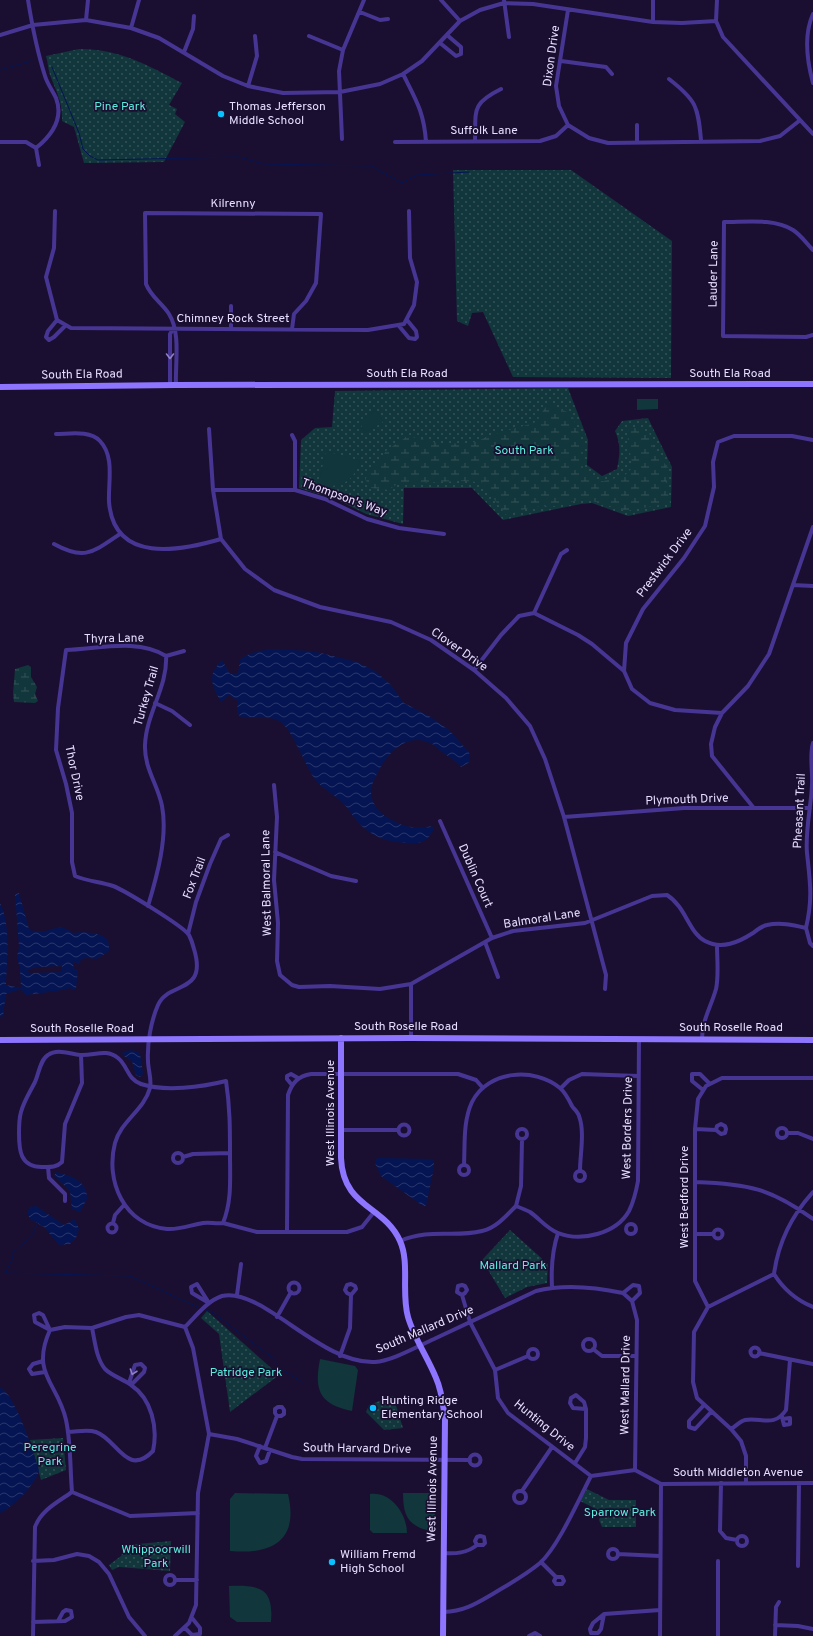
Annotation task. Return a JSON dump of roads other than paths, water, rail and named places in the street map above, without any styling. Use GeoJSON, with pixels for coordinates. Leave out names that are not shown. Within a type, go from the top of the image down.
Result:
{"type":"FeatureCollection","features":[{"type":"Feature","properties":{"kind":"main road","name":"South Ela Road"},"geometry":{"type":"LineString","coordinates":[[0,387],[173,385],[813,384]]}},
{"type":"Feature","properties":{"kind":"main road","name":"South Roselle Road"},"geometry":{"type":"LineString","coordinates":[[0,1040],[341,1038],[813,1040]]}},
{"type":"Feature","properties":{"kind":"main road","name":"West Illinois Avenue"},"geometry":{"type":"LineString","coordinates":[[341,1038],[341,1168],[352,1193],[393,1228],[400,1241],[404,1254],[405,1304],[408,1318],[441,1390],[445,1419],[443,1636]]}},
{"type":"Feature","properties":{"kind":"street"},"geometry":{"type":"LineString","coordinates":[[28,0],[45,78],[56,100],[58,111],[54,130],[49,137],[36,148]]}},
{"type":"Feature","properties":{"kind":"street"},"geometry":{"type":"LineString","coordinates":[[86,20],[88,0]]}},
{"type":"Feature","properties":{"kind":"street"},"geometry":{"type":"LineString","coordinates":[[131,28],[139,0]]}},
{"type":"Feature","properties":{"kind":"street"},"geometry":{"type":"LineString","coordinates":[[342,139],[339,71],[343,50],[364,0]]}},
{"type":"Feature","properties":{"kind":"street"},"geometry":{"type":"LineString","coordinates":[[441,0],[460,21]]}},
{"type":"Feature","properties":{"kind":"street"},"geometry":{"type":"LineString","coordinates":[[653,0],[653,22]]}},
{"type":"Feature","properties":{"kind":"street"},"geometry":{"type":"LineString","coordinates":[[717,0],[716,21],[723,37],[813,134]]}},
{"type":"Feature","properties":{"kind":"street"},"geometry":{"type":"LineString","coordinates":[[0,36],[33,25],[86,20],[131,28],[159,38],[222,76],[248,86],[283,93],[340,92],[380,84],[403,74],[422,61],[460,21],[480,10],[504,2],[527,3],[653,22],[682,23],[716,21]]}},
{"type":"Feature","properties":{"kind":"street"},"geometry":{"type":"LineString","coordinates":[[504,2],[509,37]]}},
{"type":"Feature","properties":{"kind":"street","name":"Dixon Drive"},"geometry":{"type":"LineString","coordinates":[[568,10],[556,86],[559,106],[568,125]]}},
{"type":"Feature","properties":{"kind":"street"},"geometry":{"type":"LineString","coordinates":[[360,12],[380,20],[388,19]]}},
{"type":"Feature","properties":{"kind":"street"},"geometry":{"type":"LineString","coordinates":[[813,14],[808,38],[807,60],[813,83]]}},
{"type":"Feature","properties":{"kind":"street"},"geometry":{"type":"LineString","coordinates":[[184,52],[193,29],[194,16]]}},
{"type":"Feature","properties":{"kind":"street"},"geometry":{"type":"LineString","coordinates":[[440,43],[456,56],[461,54],[461,47],[447,35]]}},
{"type":"Feature","properties":{"kind":"street"},"geometry":{"type":"LineString","coordinates":[[248,86],[257,56],[255,36]]}},
{"type":"Feature","properties":{"kind":"street"},"geometry":{"type":"LineString","coordinates":[[308,36],[343,50]]}},
{"type":"Feature","properties":{"kind":"street"},"geometry":{"type":"LineString","coordinates":[[561,61],[606,68],[612,74]]}},
{"type":"Feature","properties":{"kind":"street"},"geometry":{"type":"LineString","coordinates":[[403,74],[418,103],[425,121],[426,142]]}},
{"type":"Feature","properties":{"kind":"street"},"geometry":{"type":"LineString","coordinates":[[668,79],[686,93],[699,114],[701,140]]}},
{"type":"Feature","properties":{"kind":"street"},"geometry":{"type":"LineString","coordinates":[[475,140],[476,110],[480,102],[501,89]]}},
{"type":"Feature","properties":{"kind":"street"},"geometry":{"type":"LineString","coordinates":[[568,125],[589,138],[608,142],[701,140],[760,141],[780,136],[799,120]]}},
{"type":"Feature","properties":{"kind":"street","name":"Suffolk Lane"},"geometry":{"type":"LineString","coordinates":[[395,142],[475,140],[540,141],[556,136],[568,125]]}},
{"type":"Feature","properties":{"kind":"street"},"geometry":{"type":"LineString","coordinates":[[637,125],[637,142]]}},
{"type":"Feature","properties":{"kind":"street"},"geometry":{"type":"LineString","coordinates":[[0,142],[26,142],[36,148],[39,165]]}},
{"type":"Feature","properties":{"kind":"street"},"geometry":{"type":"LineString","coordinates":[[55,211],[54,248],[46,277],[56,320],[63,325],[54,337],[49,340],[46,338],[46,334],[56,320]]}},
{"type":"Feature","properties":{"kind":"street","name":"Chimney Rock Street"},"geometry":{"type":"LineString","coordinates":[[63,325],[71,328],[368,330],[403,324],[414,305],[417,282],[410,258],[409,211]]}},
{"type":"Feature","properties":{"kind":"street","name":"Kilrenny"},"geometry":{"type":"LineString","coordinates":[[174,329],[170,315],[150,292],[146,284],[144,213],[321,214],[316,283],[306,301],[294,314],[292,329]]}},
{"type":"Feature","properties":{"kind":"street","name":"Lauder Lane"},"geometry":{"type":"LineString","coordinates":[[813,250],[802,237],[784,225],[764,222],[724,222],[723,336],[813,336]]}},
{"type":"Feature","properties":{"kind":"street"},"geometry":{"type":"LineString","coordinates":[[231,306],[231,329]]}},
{"type":"Feature","properties":{"kind":"street"},"geometry":{"type":"LineString","coordinates":[[173,385],[177,334],[174,329]]}},
{"type":"Feature","properties":{"kind":"street","name":"Clover Drive"},"geometry":{"type":"LineString","coordinates":[[209,430],[213,490],[221,539],[245,569],[274,590],[320,607],[391,622],[431,640],[474,670],[506,698],[530,726],[545,759],[564,817],[606,975],[605,989]]}},
{"type":"Feature","properties":{"kind":"street"},"geometry":{"type":"LineString","coordinates":[[56,434],[88,434],[99,440],[108,453],[109,504],[112,519],[120,534],[145,549],[158,550],[208,543],[221,539]]}},
{"type":"Feature","properties":{"kind":"street"},"geometry":{"type":"LineString","coordinates":[[292,435],[295,441],[295,490]]}},
{"type":"Feature","properties":{"kind":"street","name":"Prestwick Drive"},"geometry":{"type":"LineString","coordinates":[[624,671],[626,643],[643,609],[684,558],[705,526],[714,487],[712,462],[718,442],[734,436],[792,436],[813,440]]}},
{"type":"Feature","properties":{"kind":"street","name":"Thompson's Way"},"geometry":{"type":"LineString","coordinates":[[213,490],[295,490],[325,499],[367,519],[399,528],[444,534]]}},
{"type":"Feature","properties":{"kind":"street"},"geometry":{"type":"LineString","coordinates":[[753,807],[712,756],[711,744],[722,713],[748,686],[770,654],[813,527]]}},
{"type":"Feature","properties":{"kind":"street"},"geometry":{"type":"LineString","coordinates":[[54,544],[69,552],[85,554],[120,534]]}},
{"type":"Feature","properties":{"kind":"street"},"geometry":{"type":"LineString","coordinates":[[534,613],[561,554],[568,550]]}},
{"type":"Feature","properties":{"kind":"street"},"geometry":{"type":"LineString","coordinates":[[793,585],[813,586]]}},
{"type":"Feature","properties":{"kind":"street"},"geometry":{"type":"LineString","coordinates":[[474,670],[501,635],[519,616],[534,613],[578,635],[624,671],[632,689],[650,703],[676,710],[722,713]]}},
{"type":"Feature","properties":{"kind":"street","name":"Thyra Lane"},"geometry":{"type":"LineString","coordinates":[[66,650],[143,646],[157,650],[166,656]]}},
{"type":"Feature","properties":{"kind":"street","name":"Thor Drive"},"geometry":{"type":"LineString","coordinates":[[66,650],[58,708],[56,750],[66,784],[72,813],[72,862],[75,876],[113,886],[148,906]]}},
{"type":"Feature","properties":{"kind":"street"},"geometry":{"type":"LineString","coordinates":[[166,656],[184,651]]}},
{"type":"Feature","properties":{"kind":"street","name":"Turkey Trail"},"geometry":{"type":"LineString","coordinates":[[148,906],[160,866],[163,821],[162,805],[150,774],[145,751],[148,722],[167,668],[166,656]]}},
{"type":"Feature","properties":{"kind":"street"},"geometry":{"type":"LineString","coordinates":[[155,703],[172,711],[190,725]]}},
{"type":"Feature","properties":{"kind":"street","name":"Pheasant Trail"},"geometry":{"type":"LineString","coordinates":[[806,928],[812,910],[813,892],[807,851],[810,808],[811,749],[813,743]]}},
{"type":"Feature","properties":{"kind":"street","name":"West Balmoral Lane"},"geometry":{"type":"LineString","coordinates":[[274,785],[277,817],[274,880],[278,923],[277,961],[280,975],[284,980]]}},
{"type":"Feature","properties":{"kind":"street","name":"Plymouth Drive"},"geometry":{"type":"LineString","coordinates":[[564,817],[684,808],[810,808]]}},
{"type":"Feature","properties":{"kind":"street","name":"Dublin Court"},"geometry":{"type":"LineString","coordinates":[[440,821],[492,938]]}},
{"type":"Feature","properties":{"kind":"street","name":"Fox Trail"},"geometry":{"type":"LineString","coordinates":[[188,934],[196,902],[210,864],[221,839],[228,835]]}},
{"type":"Feature","properties":{"kind":"street"},"geometry":{"type":"LineString","coordinates":[[275,852],[331,876],[356,881]]}},
{"type":"Feature","properties":{"kind":"street","name":"Balmoral Lane"},"geometry":{"type":"LineString","coordinates":[[284,980],[299,987],[330,986],[369,989],[393,988],[411,984],[492,938],[513,931],[585,923],[652,896],[667,894],[676,900],[694,930],[704,941],[717,945]]}},
{"type":"Feature","properties":{"kind":"street"},"geometry":{"type":"LineString","coordinates":[[148,906],[188,934],[194,949],[197,963],[195,976],[188,985],[168,995],[159,1002],[152,1019],[148,1060],[151,1086],[147,1098],[120,1129],[115,1143],[112,1160],[112,1175],[116,1189],[124,1205],[136,1216],[151,1225],[167,1229],[204,1223],[218,1224],[223,1222],[257,1232],[352,1232],[362,1227],[374,1212]]}},
{"type":"Feature","properties":{"kind":"street"},"geometry":{"type":"LineString","coordinates":[[702,1039],[702,1028],[705,1016],[716,988],[717,945],[736,943],[765,925],[784,924],[806,928],[810,943],[813,946]]}},
{"type":"Feature","properties":{"kind":"street"},"geometry":{"type":"LineString","coordinates":[[485,942],[498,977]]}},
{"type":"Feature","properties":{"kind":"street"},"geometry":{"type":"LineString","coordinates":[[411,984],[411,1038]]}},
{"type":"Feature","properties":{"kind":"street","name":"West Borders Drive"},"geometry":{"type":"LineString","coordinates":[[516,1206],[531,1213],[544,1225],[558,1233],[574,1236],[593,1235],[609,1230],[628,1212],[634,1199],[638,1181],[639,1039]]}},
{"type":"Feature","properties":{"kind":"street"},"geometry":{"type":"LineString","coordinates":[[81,1055],[82,1083],[65,1124],[63,1160],[56,1167],[48,1167],[32,1166],[21,1158],[19,1147],[20,1113],[41,1063],[48,1055],[56,1052],[81,1055],[99,1052],[114,1055],[123,1063],[132,1079],[141,1084],[151,1086],[188,1087],[226,1081],[231,1126],[230,1195],[227,1213],[223,1222]]}},
{"type":"Feature","properties":{"kind":"street"},"geometry":{"type":"LineString","coordinates":[[293,1084],[287,1079],[287,1076],[291,1074],[298,1078]]}},
{"type":"Feature","properties":{"kind":"street"},"geometry":{"type":"LineString","coordinates":[[287,1231],[288,1095],[293,1084],[298,1078],[311,1074],[463,1075],[476,1080],[483,1088]]}},
{"type":"Feature","properties":{"kind":"street"},"geometry":{"type":"LineString","coordinates":[[464,1165],[466,1119],[473,1101],[483,1088],[501,1077],[522,1074],[544,1078],[561,1088],[579,1116],[581,1137],[580,1171]]}},
{"type":"Feature","properties":{"kind":"street"},"geometry":{"type":"LineString","coordinates":[[561,1088],[569,1080],[582,1074],[638,1076]]}},
{"type":"Feature","properties":{"kind":"street"},"geometry":{"type":"LineString","coordinates":[[703,1090],[692,1080],[692,1074],[700,1074],[708,1085],[727,1078],[813,1078]]}},
{"type":"Feature","properties":{"kind":"street","name":"West Bedford Drive"},"geometry":{"type":"LineString","coordinates":[[708,1085],[703,1090],[696,1103],[695,1129],[695,1281],[708,1307]]}},
{"type":"Feature","properties":{"kind":"street"},"geometry":{"type":"LineString","coordinates":[[695,1129],[716,1130]]}},
{"type":"Feature","properties":{"kind":"street"},"geometry":{"type":"LineString","coordinates":[[342,1130],[398,1130]]}},
{"type":"Feature","properties":{"kind":"street"},"geometry":{"type":"LineString","coordinates":[[787,1133],[798,1133],[813,1139]]}},
{"type":"Feature","properties":{"kind":"street"},"geometry":{"type":"LineString","coordinates":[[400,1241],[426,1233],[483,1231],[502,1220],[516,1206],[522,1186],[522,1140]]}},
{"type":"Feature","properties":{"kind":"street"},"geometry":{"type":"LineString","coordinates":[[183,1157],[193,1154],[230,1153]]}},
{"type":"Feature","properties":{"kind":"street"},"geometry":{"type":"LineString","coordinates":[[48,1167],[48,1178],[65,1194],[65,1201]]}},
{"type":"Feature","properties":{"kind":"street"},"geometry":{"type":"LineString","coordinates":[[696,1182],[732,1183],[760,1189],[780,1197],[813,1219]]}},
{"type":"Feature","properties":{"kind":"street"},"geometry":{"type":"LineString","coordinates":[[813,1192],[784,1234],[776,1255],[774,1274],[783,1288],[796,1298],[813,1307]]}},
{"type":"Feature","properties":{"kind":"street"},"geometry":{"type":"LineString","coordinates":[[113,1223],[114,1215],[124,1205]]}},
{"type":"Feature","properties":{"kind":"street"},"geometry":{"type":"LineString","coordinates":[[621,1220],[628,1226]]}},
{"type":"Feature","properties":{"kind":"street"},"geometry":{"type":"LineString","coordinates":[[552,1287],[551,1268],[553,1248],[558,1233]]}},
{"type":"Feature","properties":{"kind":"street"},"geometry":{"type":"LineString","coordinates":[[695,1234],[713,1234]]}},
{"type":"Feature","properties":{"kind":"street"},"geometry":{"type":"LineString","coordinates":[[185,1327],[209,1302],[222,1297],[237,1295],[241,1264]]}},
{"type":"Feature","properties":{"kind":"street"},"geometry":{"type":"LineString","coordinates":[[746,1483],[746,1456],[741,1441],[731,1429],[697,1398],[693,1382],[694,1332],[708,1307],[774,1274]]}},
{"type":"Feature","properties":{"kind":"street"},"geometry":{"type":"LineString","coordinates":[[197,1284],[209,1302],[192,1293],[191,1287],[197,1284]]}},
{"type":"Feature","properties":{"kind":"street"},"geometry":{"type":"LineString","coordinates":[[633,1285],[639,1286],[640,1293],[632,1301],[623,1293],[633,1285]]}},
{"type":"Feature","properties":{"kind":"street","name":"South Mallard Drive"},"geometry":{"type":"LineString","coordinates":[[237,1295],[253,1301],[340,1356],[356,1361],[376,1362],[387,1360],[421,1345],[536,1291],[552,1287],[609,1290],[623,1293]]}},
{"type":"Feature","properties":{"kind":"street"},"geometry":{"type":"LineString","coordinates":[[277,1317],[291,1292]]}},
{"type":"Feature","properties":{"kind":"street"},"geometry":{"type":"LineString","coordinates":[[340,1356],[350,1328],[351,1295]]}},
{"type":"Feature","properties":{"kind":"street","name":"Hunting Drive"},"geometry":{"type":"LineString","coordinates":[[462,1295],[470,1322],[495,1370],[498,1398],[508,1413],[591,1476]]}},
{"type":"Feature","properties":{"kind":"street","name":"West Mallard Drive"},"geometry":{"type":"LineString","coordinates":[[632,1301],[637,1320],[635,1470]]}},
{"type":"Feature","properties":{"kind":"street"},"geometry":{"type":"LineString","coordinates":[[50,1330],[43,1315],[39,1312],[34,1315],[34,1322],[50,1330],[65,1327],[92,1328],[126,1317],[139,1315],[185,1327]]}},
{"type":"Feature","properties":{"kind":"street"},"geometry":{"type":"LineString","coordinates":[[175,1636],[186,1628],[192,1618],[196,1605],[198,1492],[209,1434],[193,1348],[185,1327]]}},
{"type":"Feature","properties":{"kind":"street"},"geometry":{"type":"LineString","coordinates":[[68,1432],[97,1432],[128,1458],[138,1460],[154,1451],[151,1410],[145,1398],[130,1384],[110,1373],[101,1364],[92,1328]]}},
{"type":"Feature","properties":{"kind":"street"},"geometry":{"type":"LineString","coordinates":[[50,1330],[43,1344],[43,1361],[45,1372],[66,1418],[72,1492]]}},
{"type":"Feature","properties":{"kind":"street"},"geometry":{"type":"LineString","coordinates":[[593,1349],[602,1356],[636,1356]]}},
{"type":"Feature","properties":{"kind":"street"},"geometry":{"type":"LineString","coordinates":[[760,1353],[813,1364]]}},
{"type":"Feature","properties":{"kind":"street"},"geometry":{"type":"LineString","coordinates":[[495,1370],[528,1356]]}},
{"type":"Feature","properties":{"kind":"street"},"geometry":{"type":"LineString","coordinates":[[731,1429],[744,1420],[772,1421],[783,1418],[786,1410],[790,1360]]}},
{"type":"Feature","properties":{"kind":"street"},"geometry":{"type":"LineString","coordinates":[[43,1361],[33,1364],[29,1369],[32,1374],[45,1372]]}},
{"type":"Feature","properties":{"kind":"street"},"geometry":{"type":"LineString","coordinates":[[141,1364],[145,1368],[144,1372],[130,1384],[135,1365],[141,1364]]}},
{"type":"Feature","properties":{"kind":"street"},"geometry":{"type":"LineString","coordinates":[[704,1405],[689,1421],[689,1426],[695,1428],[711,1412]]}},
{"type":"Feature","properties":{"kind":"street"},"geometry":{"type":"LineString","coordinates":[[575,1464],[585,1447],[586,1409]]}},
{"type":"Feature","properties":{"kind":"street"},"geometry":{"type":"LineString","coordinates":[[265,1448],[278,1416]]}},
{"type":"Feature","properties":{"kind":"street","name":"South Harvard Drive"},"geometry":{"type":"LineString","coordinates":[[209,1434],[237,1439],[292,1458],[302,1459],[470,1460]]}},
{"type":"Feature","properties":{"kind":"street"},"geometry":{"type":"LineString","coordinates":[[260,1446],[256,1456],[260,1463],[266,1461],[270,1450]]}},
{"type":"Feature","properties":{"kind":"street"},"geometry":{"type":"LineString","coordinates":[[522,1491],[552,1447]]}},
{"type":"Feature","properties":{"kind":"street"},"geometry":{"type":"LineString","coordinates":[[443,1612],[458,1612],[472,1606],[523,1575],[541,1562],[552,1548],[591,1476],[635,1470]]}},
{"type":"Feature","properties":{"kind":"street","name":"South Middleton Avenue"},"geometry":{"type":"LineString","coordinates":[[635,1470],[661,1484],[813,1483]]}},
{"type":"Feature","properties":{"kind":"street"},"geometry":{"type":"LineString","coordinates":[[721,1483],[720,1531],[726,1538],[737,1540]]}},
{"type":"Feature","properties":{"kind":"street"},"geometry":{"type":"LineString","coordinates":[[798,1566],[799,1483]]}},
{"type":"Feature","properties":{"kind":"street"},"geometry":{"type":"LineString","coordinates":[[660,1636],[661,1484]]}},
{"type":"Feature","properties":{"kind":"street"},"geometry":{"type":"LineString","coordinates":[[72,1492],[130,1516],[198,1513]]}},
{"type":"Feature","properties":{"kind":"street"},"geometry":{"type":"LineString","coordinates":[[32,1636],[34,1534],[37,1521],[47,1510],[72,1492]]}},
{"type":"Feature","properties":{"kind":"street"},"geometry":{"type":"LineString","coordinates":[[443,1554],[458,1554],[471,1550],[477,1545]]}},
{"type":"Feature","properties":{"kind":"street"},"geometry":{"type":"LineString","coordinates":[[33,1561],[54,1560],[77,1554],[89,1556],[99,1562],[108,1574],[129,1617],[145,1636]]}},
{"type":"Feature","properties":{"kind":"street"},"geometry":{"type":"LineString","coordinates":[[618,1554],[660,1556]]}},
{"type":"Feature","properties":{"kind":"street"},"geometry":{"type":"LineString","coordinates":[[718,1561],[718,1636]]}},
{"type":"Feature","properties":{"kind":"street"},"geometry":{"type":"LineString","coordinates":[[541,1562],[556,1576]]}},
{"type":"Feature","properties":{"kind":"street"},"geometry":{"type":"LineString","coordinates":[[175,1580],[197,1580]]}},
{"type":"Feature","properties":{"kind":"street"},"geometry":{"type":"LineString","coordinates":[[775,1636],[776,1607],[780,1602]]}},
{"type":"Feature","properties":{"kind":"street"},"geometry":{"type":"LineString","coordinates":[[604,1614],[601,1630],[598,1633],[591,1633],[590,1628],[593,1622],[604,1614],[660,1610]]}},
{"type":"Feature","properties":{"kind":"street"},"geometry":{"type":"LineString","coordinates":[[186,1628],[192,1635],[200,1634],[200,1628],[192,1618]]}},
{"type":"Feature","properties":{"kind":"street"},"geometry":{"type":"LineString","coordinates":[[33,1622],[58,1621]]}},
{"type":"Feature","properties":{"kind":"street"},"geometry":{"type":"LineString","coordinates":[[775,1625],[798,1626],[813,1629]]}},
{"type":"Feature","properties":{"kind":"street"},"geometry":{"type":"LineString","coordinates":[[529,1636],[535,1633],[540,1636]]}},
{"type":"Feature","properties":{"kind":"water"},"geometry":{"type":"Polygon","coordinates":[[[272,649],[321,653],[357,662],[375,671],[390,684],[404,703],[429,716],[449,730],[469,752],[470,762],[461,767],[432,744],[422,740],[413,740],[392,752],[376,775],[372,785],[371,795],[373,802],[379,811],[402,825],[416,828],[432,826],[434,829],[429,837],[421,842],[408,843],[386,840],[374,835],[355,819],[344,804],[321,786],[314,778],[291,734],[282,723],[278,720],[268,718],[241,717],[237,713],[238,701],[229,695],[221,702],[212,680],[212,675],[217,665],[222,660],[230,674],[238,673],[240,660],[244,657],[254,652],[272,649]]]}},
{"type":"Feature","properties":{"kind":"water"},"geometry":{"type":"Polygon","coordinates":[[[19,893],[29,929],[41,931],[61,928],[67,929],[73,933],[87,932],[98,934],[106,938],[108,941],[109,951],[97,959],[81,959],[80,963],[78,964],[74,962],[73,968],[78,970],[76,989],[72,990],[70,988],[26,995],[21,989],[6,994],[3,1016],[0,1017],[0,903],[6,921],[7,932],[6,985],[21,988],[20,969],[17,957],[19,947],[15,894],[19,893]],[[62,966],[38,967],[27,970],[30,973],[61,972],[62,966]]]}},
{"type":"Feature","properties":{"kind":"water"},"geometry":{"type":"Polygon","coordinates":[[[132,1050],[140,1053],[143,1074],[140,1077],[136,1075],[132,1061],[122,1053],[132,1050]]]}},
{"type":"Feature","properties":{"kind":"water"},"geometry":{"type":"Polygon","coordinates":[[[377,1158],[434,1159],[434,1167],[426,1206],[423,1206],[381,1176],[375,1163],[377,1158]]]}},
{"type":"Feature","properties":{"kind":"water"},"geometry":{"type":"Polygon","coordinates":[[[56,1172],[72,1177],[85,1187],[87,1199],[80,1212],[72,1209],[70,1191],[54,1176],[56,1172]]]}},
{"type":"Feature","properties":{"kind":"water"},"geometry":{"type":"Polygon","coordinates":[[[36,1206],[64,1225],[75,1219],[79,1229],[76,1238],[70,1244],[59,1245],[44,1227],[30,1219],[27,1212],[30,1207],[36,1206]]]}},
{"type":"Feature","properties":{"kind":"water"},"geometry":{"type":"Polygon","coordinates":[[[0,1387],[6,1392],[18,1412],[39,1470],[38,1475],[24,1494],[11,1506],[0,1513],[0,1387]]]}},
{"type":"Feature","properties":{"kind":"waterway"},"geometry":{"type":"LineString","coordinates":[[0,70],[31,61]]}},
{"type":"Feature","properties":{"kind":"waterway"},"geometry":{"type":"LineString","coordinates":[[52,67],[79,133],[83,149],[90,156],[98,160],[239,157],[264,164],[371,166],[402,183],[417,175],[469,172]]}},
{"type":"Feature","properties":{"kind":"waterway"},"geometry":{"type":"LineString","coordinates":[[5,1273],[13,1258],[13,1252],[30,1238],[38,1223]]}},
{"type":"Feature","properties":{"kind":"waterway"},"geometry":{"type":"LineString","coordinates":[[5,1273],[130,1276],[200,1308]]}},
{"type":"Feature","properties":{"kind":"waterway"},"geometry":{"type":"LineString","coordinates":[[206,1310],[212,1312],[269,1355],[281,1369],[302,1382]]}},
{"type":"Feature","properties":{"kind":"place","name":"Thomas Jefferson Middle School"},"geometry":{"type":"Point","coordinates":[221,114]}},
{"type":"Feature","properties":{"kind":"place","name":"Hunting Ridge Elementary School"},"geometry":{"type":"Point","coordinates":[373,1408]}},
{"type":"Feature","properties":{"kind":"place","name":"William Fremd High School"},"geometry":{"type":"Point","coordinates":[332,1562]}},
{"type":"Feature","properties":{"kind":"park label","name":"Pine Park"},"geometry":{"type":"Point","coordinates":[120,107]}},
{"type":"Feature","properties":{"kind":"park label","name":"South Park"},"geometry":{"type":"Point","coordinates":[524,451]}},
{"type":"Feature","properties":{"kind":"park label","name":"Mallard Park"},"geometry":{"type":"Point","coordinates":[513,1266]}},
{"type":"Feature","properties":{"kind":"park label","name":"Patridge Park"},"geometry":{"type":"Point","coordinates":[246,1373]}},
{"type":"Feature","properties":{"kind":"park label","name":"Peregrine Park"},"geometry":{"type":"Point","coordinates":[50,1455]}},
{"type":"Feature","properties":{"kind":"park label","name":"Sparrow Park"},"geometry":{"type":"Point","coordinates":[620,1513]}},
{"type":"Feature","properties":{"kind":"park label","name":"Whippoorwill Park"},"geometry":{"type":"Point","coordinates":[156,1557]}}]}
